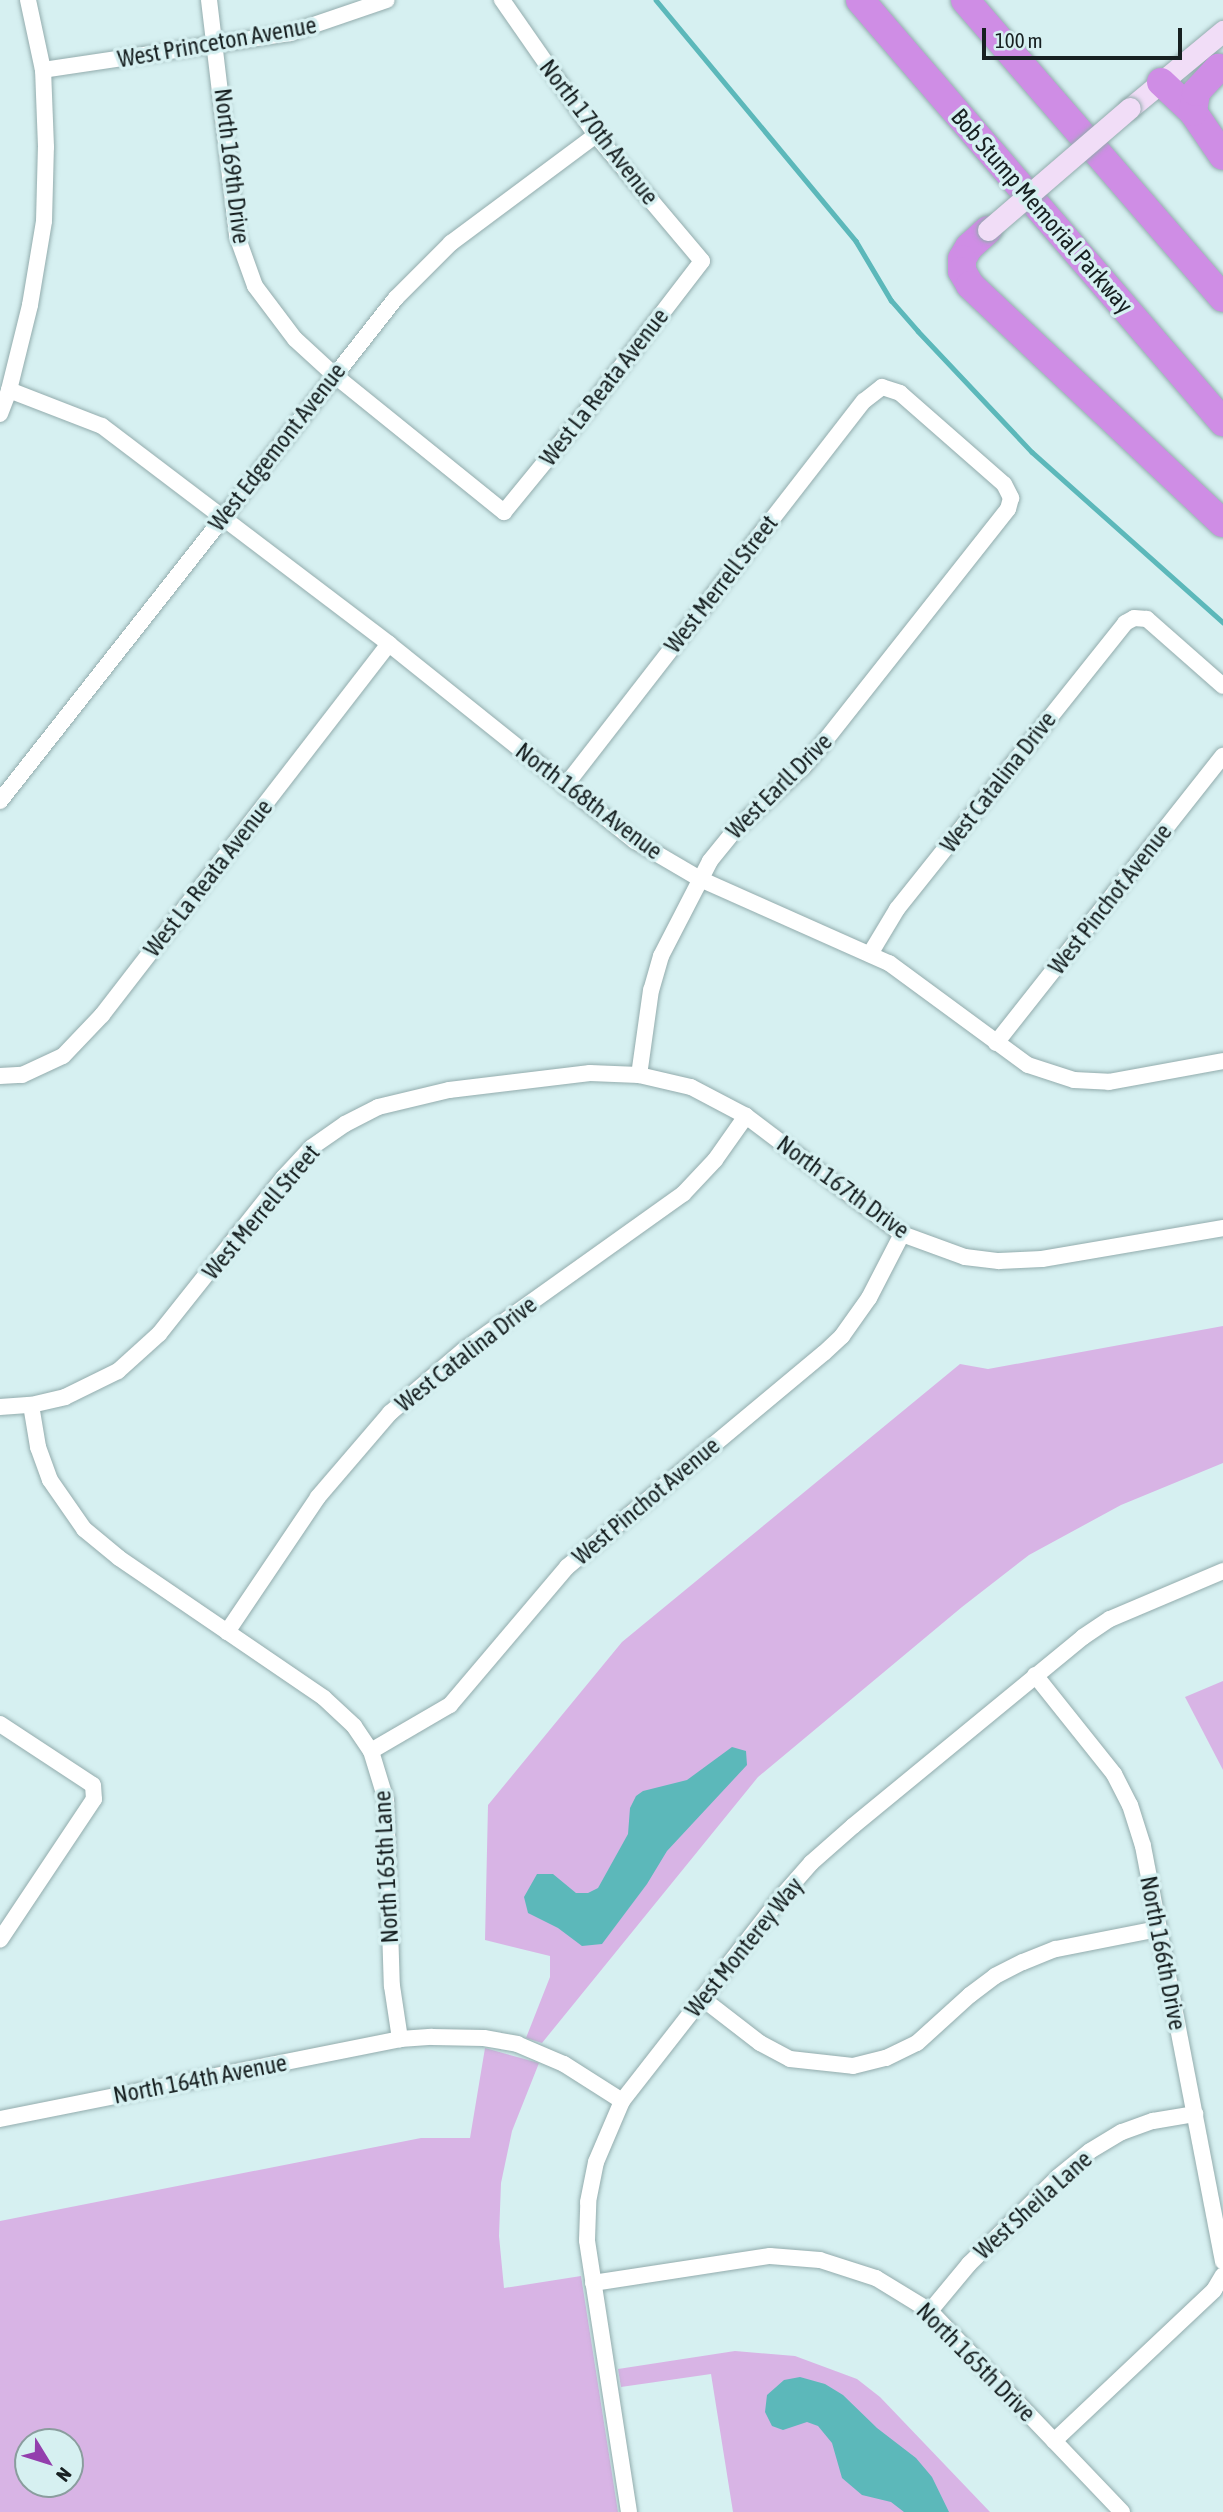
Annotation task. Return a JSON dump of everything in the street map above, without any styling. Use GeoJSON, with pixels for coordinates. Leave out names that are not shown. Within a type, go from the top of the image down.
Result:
{"type":"FeatureCollection","features":[{"type":"Feature","properties":{"kind":"highway","name":"Bob Stump Memorial Parkway"},"geometry":{"type":"LineString","coordinates":[[860,0],[1223,422]]}},
{"type":"Feature","properties":{"kind":"highway"},"geometry":{"type":"LineString","coordinates":[[965,0],[1223,298]]}},
{"type":"Feature","properties":{"kind":"highway"},"geometry":{"type":"LineString","coordinates":[[1194,112],[1196,92],[1220,66]]}},
{"type":"Feature","properties":{"kind":"highway"},"geometry":{"type":"LineString","coordinates":[[1161,82],[1194,112],[1223,156]]}},
{"type":"Feature","properties":{"kind":"highway"},"geometry":{"type":"LineString","coordinates":[[988,230],[969,247],[962,259],[962,271],[970,285],[1223,523]]}},
{"type":"Feature","properties":{"kind":"main road"},"geometry":{"type":"LineString","coordinates":[[988,230],[1223,30]]}},
{"type":"Feature","properties":{"kind":"street"},"geometry":{"type":"LineString","coordinates":[[0,414],[9,390],[30,306],[44,221],[46,146],[43,70],[28,0]]}},
{"type":"Feature","properties":{"kind":"street","name":"North 169th Drive"},"geometry":{"type":"LineString","coordinates":[[209,0],[217,47],[237,236],[255,286],[295,340],[333,374],[504,512]]}},
{"type":"Feature","properties":{"kind":"street","name":"West Princeton Avenue"},"geometry":{"type":"LineString","coordinates":[[43,70],[217,47],[290,33],[387,0]]}},
{"type":"Feature","properties":{"kind":"street","name":"North 170th Avenue"},"geometry":{"type":"LineString","coordinates":[[502,0],[596,135],[702,261]]}},
{"type":"Feature","properties":{"kind":"street","name":"West Edgemont Avenue"},"geometry":{"type":"LineString","coordinates":[[0,801],[333,374],[396,298],[451,243],[596,135]]}},
{"type":"Feature","properties":{"kind":"street","name":"West La Reata Avenue"},"geometry":{"type":"LineString","coordinates":[[504,512],[590,407],[702,261]]}},
{"type":"Feature","properties":{"kind":"street","name":"West Merrell Street"},"geometry":{"type":"LineString","coordinates":[[565,786],[864,401],[882,387],[900,393],[1004,484],[1011,498]]}},
{"type":"Feature","properties":{"kind":"street","name":"North 168th Avenue"},"geometry":{"type":"LineString","coordinates":[[9,390],[102,426],[389,644],[635,841],[700,878],[905,972],[996,1043],[1042,1072],[1090,1082],[1126,1080],[1223,1061]]}},
{"type":"Feature","properties":{"kind":"street","name":"West Earll Drive"},"geometry":{"type":"LineString","coordinates":[[639,1075],[656,971],[667,940],[700,878],[726,839],[802,768],[825,741],[1008,509],[1011,498]]}},
{"type":"Feature","properties":{"kind":"street","name":"West Catalina Drive"},"geometry":{"type":"LineString","coordinates":[[870,954],[897,909],[1118,630],[1134,618],[1152,623],[1223,686]]}},
{"type":"Feature","properties":{"kind":"street","name":"West La Reata Avenue"},"geometry":{"type":"LineString","coordinates":[[0,1076],[22,1075],[63,1056],[102,1015],[389,644]]}},
{"type":"Feature","properties":{"kind":"street","name":"West Pinchot Avenue"},"geometry":{"type":"LineString","coordinates":[[996,1043],[1223,756]]}},
{"type":"Feature","properties":{"kind":"street","name":"West Merrell Street"},"geometry":{"type":"LineString","coordinates":[[0,1406],[31,1405],[83,1390],[118,1371],[141,1354],[298,1161],[345,1124],[378,1107],[429,1093],[572,1075],[639,1075]]}},
{"type":"Feature","properties":{"kind":"street","name":"North 167th Drive"},"geometry":{"type":"LineString","coordinates":[[639,1075],[691,1087],[746,1116],[902,1234],[946,1252],[999,1261],[1072,1255],[1223,1228]]}},
{"type":"Feature","properties":{"kind":"street","name":"West Catalina Drive"},"geometry":{"type":"LineString","coordinates":[[226,1632],[318,1497],[390,1413],[464,1350],[683,1194],[715,1160],[746,1116]]}},
{"type":"Feature","properties":{"kind":"street","name":"West Pinchot Avenue"},"geometry":{"type":"LineString","coordinates":[[371,1751],[450,1705],[567,1567],[842,1336],[869,1298],[902,1234]]}},
{"type":"Feature","properties":{"kind":"street","name":"North 165th Lane"},"geometry":{"type":"LineString","coordinates":[[31,1405],[43,1464],[71,1514],[100,1544],[333,1706],[354,1726],[371,1751],[386,1800],[392,1986],[400,2039]]}},
{"type":"Feature","properties":{"kind":"street","name":"West Monterey Way"},"geometry":{"type":"LineString","coordinates":[[629,2512],[587,2231],[591,2182],[602,2144],[622,2101],[811,1863],[1035,1675],[1110,1619],[1223,1571]]}},
{"type":"Feature","properties":{"kind":"street","name":"North 166th Drive"},"geometry":{"type":"LineString","coordinates":[[1035,1675],[1092,1743],[1114,1774],[1130,1805],[1143,1846],[1223,2261]]}},
{"type":"Feature","properties":{"kind":"street"},"geometry":{"type":"LineString","coordinates":[[0,1724],[93,1785],[94,1798],[0,1940]]}},
{"type":"Feature","properties":{"kind":"street"},"geometry":{"type":"LineString","coordinates":[[703,1999],[760,2043],[790,2059],[853,2066],[886,2058],[916,2043],[995,1976],[1023,1962],[1056,1949],[1158,1929]]}},
{"type":"Feature","properties":{"kind":"street"},"geometry":{"type":"LineString","coordinates":[[400,2039],[460,2036],[517,2044],[564,2064],[622,2101]]}},
{"type":"Feature","properties":{"kind":"street","name":"North 164th Avenue"},"geometry":{"type":"LineString","coordinates":[[0,2119],[400,2039]]}},
{"type":"Feature","properties":{"kind":"street","name":"West Sheila Lane"},"geometry":{"type":"LineString","coordinates":[[930,2311],[968,2264],[1058,2177],[1090,2151],[1122,2132],[1153,2121],[1195,2113]]}},
{"type":"Feature","properties":{"kind":"street","name":"North 165th Drive"},"geometry":{"type":"LineString","coordinates":[[593,2283],[748,2257],[788,2256],[820,2260],[856,2270],[898,2289],[930,2311],[1122,2512]]}},
{"type":"Feature","properties":{"kind":"street"},"geometry":{"type":"LineString","coordinates":[[1054,2441],[1214,2290],[1223,2277]]}},
{"type":"Feature","properties":{"kind":"shaded area"},"geometry":{"type":"Polygon","coordinates":[[[1223,1326],[1223,1463],[1121,1505],[1029,1555],[962,1607],[758,1777],[542,2043],[526,2038],[550,1977],[550,1956],[485,1940],[488,1805],[622,1642],[960,1364],[988,1369],[1223,1326]]]}},
{"type":"Feature","properties":{"kind":"shaded area"},"geometry":{"type":"Polygon","coordinates":[[[1223,1681],[1223,1770],[1185,1697],[1223,1681]]]}},
{"type":"Feature","properties":{"kind":"shaded area"},"geometry":{"type":"Polygon","coordinates":[[[485,2048],[539,2063],[512,2131],[501,2183],[499,2236],[504,2288],[581,2276],[618,2512],[0,2512],[0,2221],[421,2138],[470,2138],[485,2048]]]}},
{"type":"Feature","properties":{"kind":"shaded area"},"geometry":{"type":"Polygon","coordinates":[[[735,2351],[795,2356],[857,2379],[880,2397],[990,2512],[733,2512],[711,2374],[621,2387],[618,2369],[735,2351]]]}},
{"type":"Feature","properties":{"kind":"water"},"geometry":{"type":"Polygon","coordinates":[[[732,1747],[746,1751],[747,1765],[667,1851],[647,1884],[602,1944],[582,1946],[558,1928],[528,1913],[524,1897],[537,1874],[553,1874],[576,1893],[588,1893],[598,1888],[628,1834],[630,1808],[636,1796],[643,1791],[687,1780],[732,1747]]]}},
{"type":"Feature","properties":{"kind":"water"},"geometry":{"type":"Polygon","coordinates":[[[800,2377],[825,2384],[843,2395],[877,2428],[916,2458],[932,2477],[949,2512],[904,2512],[891,2502],[862,2495],[842,2478],[832,2443],[818,2426],[807,2422],[783,2430],[772,2426],[765,2412],[767,2395],[784,2380],[800,2377]]]}},
{"type":"Feature","properties":{"kind":"waterway"},"geometry":{"type":"LineString","coordinates":[[656,0],[856,241],[891,300],[918,331],[1032,452],[1223,622]]}}]}
